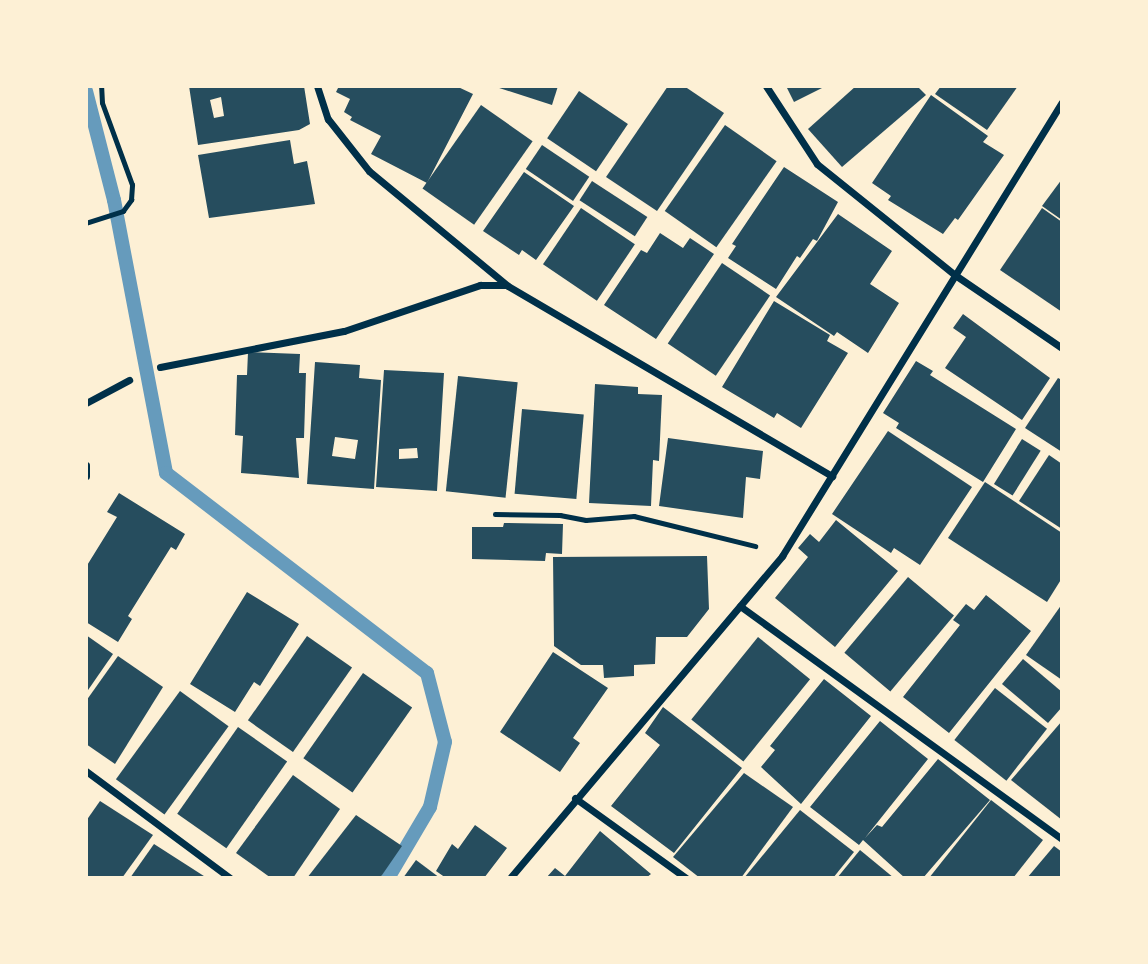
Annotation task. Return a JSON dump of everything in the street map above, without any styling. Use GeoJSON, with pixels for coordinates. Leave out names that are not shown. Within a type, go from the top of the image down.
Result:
{"type":"FeatureCollection","features":[{"type":"Feature","properties":{"kind":"street"},"geometry":{"type":"LineString","coordinates":[[317,86],[328,120],[369,171],[508,286],[832,475]]}},
{"type":"Feature","properties":{"kind":"street"},"geometry":{"type":"LineString","coordinates":[[766,86],[817,164],[955,275],[1062,348]]}},
{"type":"Feature","properties":{"kind":"street"},"geometry":{"type":"LineString","coordinates":[[510,878],[782,556],[1062,102]]}},
{"type":"Feature","properties":{"kind":"street"},"geometry":{"type":"LineString","coordinates":[[160,367],[344,331],[480,285],[508,286]]}},
{"type":"Feature","properties":{"kind":"street"},"geometry":{"type":"LineString","coordinates":[[86,403],[129,380]]}},
{"type":"Feature","properties":{"kind":"street"},"geometry":{"type":"LineString","coordinates":[[86,465],[86,476]]}},
{"type":"Feature","properties":{"kind":"street"},"geometry":{"type":"LineString","coordinates":[[740,606],[1062,839]]}},
{"type":"Feature","properties":{"kind":"street"},"geometry":{"type":"LineString","coordinates":[[86,771],[230,878]]}},
{"type":"Feature","properties":{"kind":"street"},"geometry":{"type":"LineString","coordinates":[[575,798],[686,878]]}},
{"type":"Feature","properties":{"kind":"path"},"geometry":{"type":"LineString","coordinates":[[86,223],[123,211],[131,200],[132,185],[102,103],[101,86]]}},
{"type":"Feature","properties":{"kind":"path"},"geometry":{"type":"LineString","coordinates":[[495,514],[560,514],[586,520],[634,516],[742,540],[782,556]]}},
{"type":"Feature","properties":{"kind":"building"},"geometry":{"type":"Polygon","coordinates":[[[189,86],[304,86],[310,124],[299,130],[198,145],[189,86]],[[221,97],[210,100],[214,118],[224,116],[221,97]]]}},
{"type":"Feature","properties":{"kind":"building"},"geometry":{"type":"Polygon","coordinates":[[[339,86],[456,86],[473,94],[427,183],[371,154],[381,136],[350,120],[352,117],[344,112],[350,99],[336,92],[339,86]]]}},
{"type":"Feature","properties":{"kind":"building"},"geometry":{"type":"Polygon","coordinates":[[[493,86],[558,86],[552,105],[493,86]]]}},
{"type":"Feature","properties":{"kind":"building"},"geometry":{"type":"Polygon","coordinates":[[[668,86],[684,86],[724,113],[657,211],[606,177],[668,86]]]}},
{"type":"Feature","properties":{"kind":"building"},"geometry":{"type":"Polygon","coordinates":[[[786,86],[826,86],[794,102],[786,86]]]}},
{"type":"Feature","properties":{"kind":"building"},"geometry":{"type":"Polygon","coordinates":[[[856,86],[917,86],[926,95],[842,167],[808,129],[856,86]]]}},
{"type":"Feature","properties":{"kind":"building"},"geometry":{"type":"Polygon","coordinates":[[[941,86],[1018,86],[987,130],[935,94],[941,86]]]}},
{"type":"Feature","properties":{"kind":"building"},"geometry":{"type":"Polygon","coordinates":[[[579,91],[628,124],[596,171],[547,138],[579,91]]]}},
{"type":"Feature","properties":{"kind":"building"},"geometry":{"type":"Polygon","coordinates":[[[931,95],[988,136],[983,142],[1004,155],[958,220],[955,218],[943,234],[888,200],[891,196],[872,183],[931,95]]]}},
{"type":"Feature","properties":{"kind":"building"},"geometry":{"type":"Polygon","coordinates":[[[481,105],[533,141],[474,225],[422,189],[481,105]]]}},
{"type":"Feature","properties":{"kind":"building"},"geometry":{"type":"Polygon","coordinates":[[[725,125],[777,161],[716,247],[665,211],[725,125]]]}},
{"type":"Feature","properties":{"kind":"building"},"geometry":{"type":"Polygon","coordinates":[[[290,140],[294,164],[307,161],[315,204],[209,218],[198,155],[290,140]]]}},
{"type":"Feature","properties":{"kind":"building"},"geometry":{"type":"Polygon","coordinates":[[[542,145],[589,177],[573,201],[526,169],[542,145]]]}},
{"type":"Feature","properties":{"kind":"building"},"geometry":{"type":"Polygon","coordinates":[[[784,167],[838,202],[817,241],[813,239],[800,258],[797,256],[776,289],[728,258],[736,246],[732,244],[784,167]]]}},
{"type":"Feature","properties":{"kind":"building"},"geometry":{"type":"Polygon","coordinates":[[[524,172],[574,206],[536,260],[522,250],[519,255],[483,231],[524,172]]]}},
{"type":"Feature","properties":{"kind":"building"},"geometry":{"type":"Polygon","coordinates":[[[1062,179],[1062,220],[1042,206],[1062,179]]]}},
{"type":"Feature","properties":{"kind":"building"},"geometry":{"type":"Polygon","coordinates":[[[592,181],[647,217],[635,236],[579,200],[592,181]]]}},
{"type":"Feature","properties":{"kind":"building"},"geometry":{"type":"Polygon","coordinates":[[[581,208],[635,244],[597,301],[543,264],[581,208]]]}},
{"type":"Feature","properties":{"kind":"building"},"geometry":{"type":"Polygon","coordinates":[[[1042,208],[1062,222],[1062,312],[1000,270],[1042,208]]]}},
{"type":"Feature","properties":{"kind":"building"},"geometry":{"type":"Polygon","coordinates":[[[838,214],[892,251],[870,284],[899,303],[868,353],[837,332],[834,336],[776,297],[838,214]]]}},
{"type":"Feature","properties":{"kind":"building"},"geometry":{"type":"Polygon","coordinates":[[[660,233],[683,248],[690,238],[714,254],[656,339],[604,305],[641,250],[647,253],[660,233]]]}},
{"type":"Feature","properties":{"kind":"building"},"geometry":{"type":"Polygon","coordinates":[[[722,263],[770,295],[716,376],[668,343],[722,263]]]}},
{"type":"Feature","properties":{"kind":"building"},"geometry":{"type":"Polygon","coordinates":[[[774,301],[830,335],[827,341],[848,353],[801,428],[777,413],[774,418],[722,387],[774,301]]]}},
{"type":"Feature","properties":{"kind":"building"},"geometry":{"type":"Polygon","coordinates":[[[963,314],[1050,378],[1022,420],[945,368],[966,337],[953,328],[963,314]]]}},
{"type":"Feature","properties":{"kind":"building"},"geometry":{"type":"Polygon","coordinates":[[[248,352],[300,354],[299,373],[306,373],[304,438],[296,438],[299,478],[241,473],[243,436],[235,435],[237,375],[247,375],[248,352]]]}},
{"type":"Feature","properties":{"kind":"building"},"geometry":{"type":"Polygon","coordinates":[[[916,361],[933,371],[930,375],[1016,429],[983,482],[896,428],[899,423],[883,413],[916,361]]]}},
{"type":"Feature","properties":{"kind":"building"},"geometry":{"type":"Polygon","coordinates":[[[315,362],[360,365],[359,378],[381,380],[374,489],[307,484],[315,362]],[[335,437],[332,456],[355,459],[358,440],[335,437]]]}},
{"type":"Feature","properties":{"kind":"building"},"geometry":{"type":"Polygon","coordinates":[[[384,370],[444,373],[437,491],[376,487],[384,370]],[[417,448],[399,449],[399,459],[418,458],[417,448]]]}},
{"type":"Feature","properties":{"kind":"building"},"geometry":{"type":"Polygon","coordinates":[[[458,376],[518,382],[506,498],[446,491],[458,376]]]}},
{"type":"Feature","properties":{"kind":"building"},"geometry":{"type":"Polygon","coordinates":[[[1058,378],[1062,380],[1062,452],[1025,428],[1058,378]]]}},
{"type":"Feature","properties":{"kind":"building"},"geometry":{"type":"Polygon","coordinates":[[[595,384],[638,387],[638,394],[662,395],[659,461],[653,460],[651,506],[589,503],[595,384]]]}},
{"type":"Feature","properties":{"kind":"building"},"geometry":{"type":"Polygon","coordinates":[[[522,409],[584,414],[576,499],[515,494],[522,409]]]}},
{"type":"Feature","properties":{"kind":"building"},"geometry":{"type":"Polygon","coordinates":[[[888,431],[972,487],[920,565],[894,548],[891,553],[832,514],[888,431]]]}},
{"type":"Feature","properties":{"kind":"building"},"geometry":{"type":"Polygon","coordinates":[[[668,438],[763,451],[760,479],[746,477],[743,518],[659,506],[668,438]]]}},
{"type":"Feature","properties":{"kind":"building"},"geometry":{"type":"Polygon","coordinates":[[[1022,439],[1041,451],[1013,496],[994,484],[1022,439]]]}},
{"type":"Feature","properties":{"kind":"building"},"geometry":{"type":"Polygon","coordinates":[[[1049,455],[1062,464],[1062,529],[1019,501],[1049,455]]]}},
{"type":"Feature","properties":{"kind":"building"},"geometry":{"type":"Polygon","coordinates":[[[985,482],[1062,533],[1062,578],[1047,602],[948,538],[985,482]]]}},
{"type":"Feature","properties":{"kind":"building"},"geometry":{"type":"Polygon","coordinates":[[[119,493],[185,534],[176,550],[171,547],[128,616],[132,619],[118,642],[86,622],[86,567],[117,517],[107,512],[119,493]]]}},
{"type":"Feature","properties":{"kind":"building"},"geometry":{"type":"Polygon","coordinates":[[[836,520],[898,571],[835,647],[775,598],[808,557],[798,548],[810,534],[819,542],[836,520]]]}},
{"type":"Feature","properties":{"kind":"building"},"geometry":{"type":"Polygon","coordinates":[[[504,523],[563,524],[562,554],[546,553],[545,561],[472,559],[472,527],[503,527],[504,523]]]}},
{"type":"Feature","properties":{"kind":"building"},"geometry":{"type":"Polygon","coordinates":[[[707,556],[709,609],[687,637],[656,637],[655,664],[634,665],[634,676],[604,678],[603,665],[581,665],[554,646],[553,557],[707,556]]]}},
{"type":"Feature","properties":{"kind":"building"},"geometry":{"type":"Polygon","coordinates":[[[908,577],[954,616],[890,691],[844,653],[908,577]]]}},
{"type":"Feature","properties":{"kind":"building"},"geometry":{"type":"Polygon","coordinates":[[[247,592],[299,624],[260,686],[254,682],[235,712],[190,684],[247,592]]]}},
{"type":"Feature","properties":{"kind":"building"},"geometry":{"type":"Polygon","coordinates":[[[986,595],[1031,631],[949,733],[903,697],[960,625],[953,620],[966,604],[974,610],[986,595]]]}},
{"type":"Feature","properties":{"kind":"building"},"geometry":{"type":"Polygon","coordinates":[[[1062,604],[1062,680],[1026,655],[1062,604]]]}},
{"type":"Feature","properties":{"kind":"building"},"geometry":{"type":"Polygon","coordinates":[[[86,635],[113,654],[86,693],[86,635]]]}},
{"type":"Feature","properties":{"kind":"building"},"geometry":{"type":"Polygon","coordinates":[[[307,636],[352,668],[293,752],[248,720],[307,636]]]}},
{"type":"Feature","properties":{"kind":"building"},"geometry":{"type":"Polygon","coordinates":[[[758,637],[810,679],[743,762],[691,719],[758,637]]]}},
{"type":"Feature","properties":{"kind":"building"},"geometry":{"type":"Polygon","coordinates":[[[553,652],[608,688],[573,738],[580,743],[560,772],[500,732],[553,652]]]}},
{"type":"Feature","properties":{"kind":"building"},"geometry":{"type":"Polygon","coordinates":[[[118,656],[163,687],[115,764],[86,744],[86,701],[118,656]]]}},
{"type":"Feature","properties":{"kind":"building"},"geometry":{"type":"Polygon","coordinates":[[[1023,659],[1062,692],[1062,707],[1048,723],[1002,684],[1023,659]]]}},
{"type":"Feature","properties":{"kind":"building"},"geometry":{"type":"Polygon","coordinates":[[[363,673],[412,707],[352,793],[303,758],[363,673]]]}},
{"type":"Feature","properties":{"kind":"building"},"geometry":{"type":"Polygon","coordinates":[[[824,679],[871,716],[801,804],[761,767],[775,750],[770,746],[824,679]]]}},
{"type":"Feature","properties":{"kind":"building"},"geometry":{"type":"Polygon","coordinates":[[[995,688],[1047,729],[1006,781],[954,740],[995,688]]]}},
{"type":"Feature","properties":{"kind":"building"},"geometry":{"type":"Polygon","coordinates":[[[180,691],[229,726],[164,814],[116,779],[180,691]]]}},
{"type":"Feature","properties":{"kind":"building"},"geometry":{"type":"Polygon","coordinates":[[[663,707],[742,768],[674,853],[611,806],[660,745],[645,733],[663,707]]]}},
{"type":"Feature","properties":{"kind":"building"},"geometry":{"type":"Polygon","coordinates":[[[880,721],[928,759],[865,838],[877,825],[882,827],[938,759],[990,800],[923,878],[905,878],[863,840],[859,845],[810,807],[880,721]]]}},
{"type":"Feature","properties":{"kind":"building"},"geometry":{"type":"Polygon","coordinates":[[[1062,721],[1062,820],[1011,780],[1062,721]]]}},
{"type":"Feature","properties":{"kind":"building"},"geometry":{"type":"Polygon","coordinates":[[[238,727],[287,761],[226,848],[177,814],[238,727]]]}},
{"type":"Feature","properties":{"kind":"building"},"geometry":{"type":"Polygon","coordinates":[[[744,773],[793,807],[741,878],[700,878],[673,857],[744,773]]]}},
{"type":"Feature","properties":{"kind":"building"},"geometry":{"type":"Polygon","coordinates":[[[293,775],[340,809],[293,878],[271,878],[236,853],[293,775]]]}},
{"type":"Feature","properties":{"kind":"building"},"geometry":{"type":"Polygon","coordinates":[[[991,800],[1043,840],[1013,878],[929,878],[991,800]]]}},
{"type":"Feature","properties":{"kind":"building"},"geometry":{"type":"Polygon","coordinates":[[[100,801],[153,835],[122,878],[86,878],[86,821],[100,801]]]}},
{"type":"Feature","properties":{"kind":"building"},"geometry":{"type":"Polygon","coordinates":[[[800,810],[854,852],[833,878],[744,878],[800,810]]]}},
{"type":"Feature","properties":{"kind":"building"},"geometry":{"type":"Polygon","coordinates":[[[356,815],[402,846],[380,878],[307,878],[356,815]]]}},
{"type":"Feature","properties":{"kind":"building"},"geometry":{"type":"Polygon","coordinates":[[[475,825],[507,848],[484,878],[446,878],[436,871],[452,844],[458,849],[475,825]]]}},
{"type":"Feature","properties":{"kind":"building"},"geometry":{"type":"Polygon","coordinates":[[[600,831],[651,874],[646,878],[546,878],[555,868],[565,876],[600,831]]]}},
{"type":"Feature","properties":{"kind":"building"},"geometry":{"type":"Polygon","coordinates":[[[154,844],[207,878],[130,878],[154,844]]]}},
{"type":"Feature","properties":{"kind":"building"},"geometry":{"type":"Polygon","coordinates":[[[1054,846],[1062,852],[1062,878],[1027,878],[1054,846]]]}},
{"type":"Feature","properties":{"kind":"building"},"geometry":{"type":"Polygon","coordinates":[[[860,850],[894,878],[837,878],[860,850]]]}},
{"type":"Feature","properties":{"kind":"building"},"geometry":{"type":"Polygon","coordinates":[[[416,860],[440,878],[403,878],[416,860]]]}},
{"type":"Feature","properties":{"kind":"waterway"},"geometry":{"type":"LineString","coordinates":[[86,91],[114,200],[166,473],[427,673],[445,742],[430,807],[388,878]]}}]}
